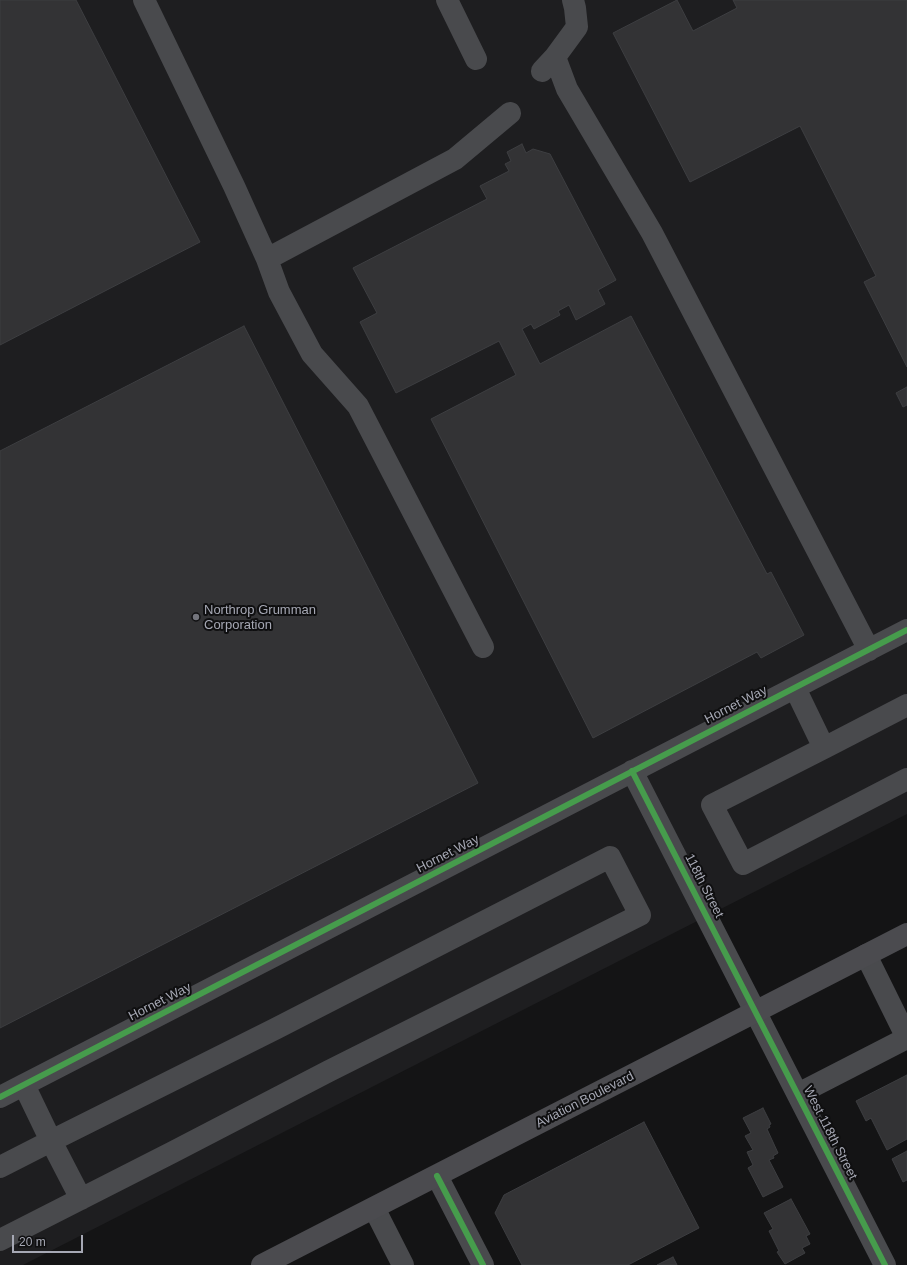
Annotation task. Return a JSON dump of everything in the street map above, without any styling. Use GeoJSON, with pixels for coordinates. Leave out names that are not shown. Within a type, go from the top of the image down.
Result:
{"type":"FeatureCollection","features":[{"type":"Feature","properties":{"kind":"main road","name":"Aviation Boulevard"},"geometry":{"type":"LineString","coordinates":[[262,1265],[907,934]]}},
{"type":"Feature","properties":{"kind":"street"},"geometry":{"type":"LineString","coordinates":[[144,0],[242,203],[267,259],[279,292],[312,354],[358,406],[483,647]]}},
{"type":"Feature","properties":{"kind":"street"},"geometry":{"type":"LineString","coordinates":[[447,0],[476,59]]}},
{"type":"Feature","properties":{"kind":"street"},"geometry":{"type":"LineString","coordinates":[[575,3],[577,26],[548,64],[567,89],[652,233],[869,650]]}},
{"type":"Feature","properties":{"kind":"street"},"geometry":{"type":"LineString","coordinates":[[267,259],[455,159],[510,113]]}},
{"type":"Feature","properties":{"kind":"street","name":"Hornet Way"},"geometry":{"type":"LineString","coordinates":[[0,1097],[907,630]]}},
{"type":"Feature","properties":{"kind":"street"},"geometry":{"type":"LineString","coordinates":[[795,688],[824,748]]}},
{"type":"Feature","properties":{"kind":"street"},"geometry":{"type":"LineString","coordinates":[[907,705],[712,805],[743,864],[907,779]]}},
{"type":"Feature","properties":{"kind":"street","name":"118th Street"},"geometry":{"type":"LineString","coordinates":[[632,771],[756,1011]]}},
{"type":"Feature","properties":{"kind":"street"},"geometry":{"type":"LineString","coordinates":[[0,1167],[275,1029],[610,857],[640,915],[329,1071],[0,1240]]}},
{"type":"Feature","properties":{"kind":"street"},"geometry":{"type":"LineString","coordinates":[[798,1094],[907,1038],[866,955]]}},
{"type":"Feature","properties":{"kind":"street","name":"West 118th Street"},"geometry":{"type":"LineString","coordinates":[[756,1011],[885,1265]]}},
{"type":"Feature","properties":{"kind":"street"},"geometry":{"type":"LineString","coordinates":[[24,1085],[81,1199]]}},
{"type":"Feature","properties":{"kind":"street"},"geometry":{"type":"LineString","coordinates":[[437,1176],[482,1265]]}},
{"type":"Feature","properties":{"kind":"street"},"geometry":{"type":"LineString","coordinates":[[374,1208],[403,1265]]}},
{"type":"Feature","properties":{"kind":"shaded area"},"geometry":{"type":"Polygon","coordinates":[[[0,0],[907,0],[907,814],[23,1265],[0,1265],[0,0]]]}},
{"type":"Feature","properties":{"kind":"building"},"geometry":{"type":"Polygon","coordinates":[[[0,0],[76,0],[200,242],[0,345],[0,0]]]}},
{"type":"Feature","properties":{"kind":"building"},"geometry":{"type":"Polygon","coordinates":[[[677,0],[693,31],[737,8],[733,0],[907,0],[907,367],[864,282],[876,276],[800,126],[690,182],[613,33],[677,0]]]}},
{"type":"Feature","properties":{"kind":"building"},"geometry":{"type":"Polygon","coordinates":[[[522,144],[526,153],[533,149],[550,154],[616,280],[598,290],[605,304],[576,320],[569,305],[558,311],[560,315],[534,329],[531,324],[522,329],[540,364],[631,316],[767,574],[771,572],[804,635],[761,658],[757,652],[593,738],[431,419],[516,375],[499,341],[396,393],[360,322],[377,313],[353,268],[487,199],[480,186],[509,171],[505,164],[511,161],[507,152],[522,144]]]}},
{"type":"Feature","properties":{"kind":"building","name":"Northrop Grumman Corporation"},"geometry":{"type":"Polygon","coordinates":[[[244,326],[478,783],[0,1028],[0,451],[244,326]]]}},
{"type":"Feature","properties":{"kind":"building"},"geometry":{"type":"Polygon","coordinates":[[[907,387],[907,405],[903,407],[896,393],[907,387]]]}},
{"type":"Feature","properties":{"kind":"building"},"geometry":{"type":"Polygon","coordinates":[[[907,1075],[907,1139],[887,1150],[871,1118],[866,1121],[856,1101],[907,1075]]]}},
{"type":"Feature","properties":{"kind":"building"},"geometry":{"type":"Polygon","coordinates":[[[763,1108],[771,1124],[767,1129],[778,1153],[773,1156],[774,1158],[769,1160],[783,1187],[763,1197],[748,1168],[753,1165],[747,1152],[753,1150],[745,1136],[751,1133],[743,1118],[763,1108]]]}},
{"type":"Feature","properties":{"kind":"building"},"geometry":{"type":"Polygon","coordinates":[[[644,1122],[699,1228],[628,1265],[522,1265],[495,1213],[504,1195],[644,1122]]]}},
{"type":"Feature","properties":{"kind":"building"},"geometry":{"type":"Polygon","coordinates":[[[907,1151],[907,1180],[903,1182],[892,1159],[907,1151]]]}},
{"type":"Feature","properties":{"kind":"building"},"geometry":{"type":"Polygon","coordinates":[[[791,1199],[810,1234],[806,1236],[810,1244],[802,1248],[805,1253],[785,1264],[777,1252],[779,1251],[769,1231],[773,1229],[764,1213],[791,1199]]]}},
{"type":"Feature","properties":{"kind":"building"},"geometry":{"type":"Polygon","coordinates":[[[673,1257],[677,1265],[657,1265],[673,1257]]]}},
{"type":"Feature","properties":{"kind":"cycle path"},"geometry":{"type":"LineString","coordinates":[[0,1097],[907,630]]}},
{"type":"Feature","properties":{"kind":"cycle path"},"geometry":{"type":"LineString","coordinates":[[632,771],[885,1265]]}},
{"type":"Feature","properties":{"kind":"cycle path"},"geometry":{"type":"LineString","coordinates":[[437,1176],[483,1265]]}},
{"type":"Feature","properties":{"kind":"place","name":"Northrop Grumman Corporation"},"geometry":{"type":"Point","coordinates":[196,617]}}]}
